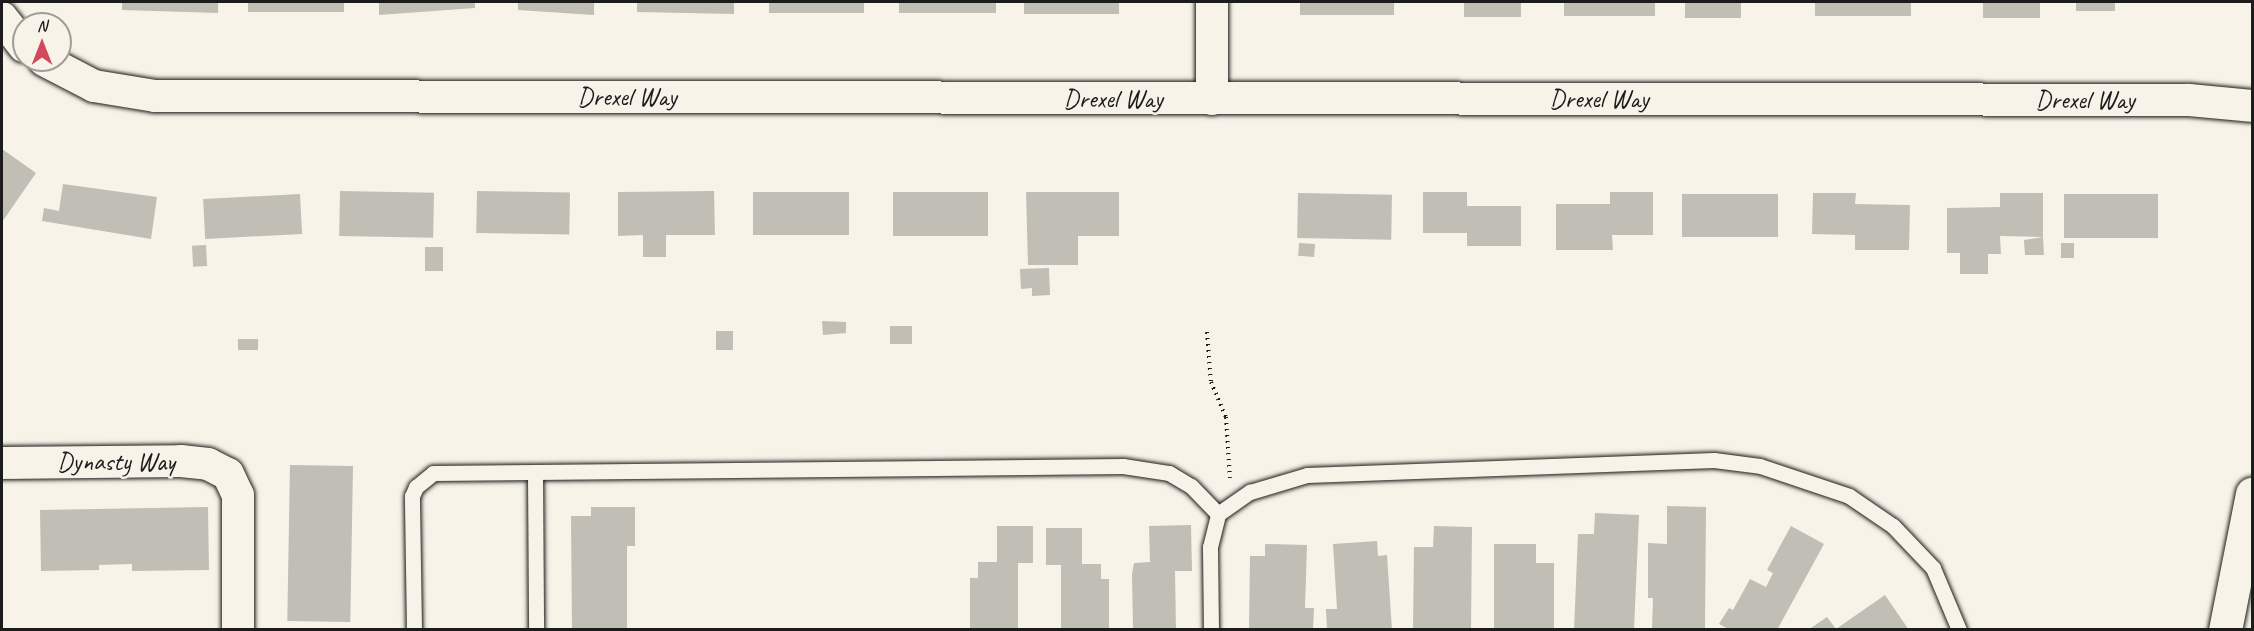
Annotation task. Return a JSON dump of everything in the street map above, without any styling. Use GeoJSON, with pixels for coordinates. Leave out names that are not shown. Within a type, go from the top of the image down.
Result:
{"type":"FeatureCollection","features":[{"type":"Feature","properties":{"kind":"street"},"geometry":{"type":"LineString","coordinates":[[1212,2],[1212,99]]}},
{"type":"Feature","properties":{"kind":"street"},"geometry":{"type":"LineString","coordinates":[[2,18],[12,31]]}},
{"type":"Feature","properties":{"kind":"street","name":"Drexel Way"},"geometry":{"type":"LineString","coordinates":[[67,72],[94,86],[155,96],[2190,100],[2253,106]]}},
{"type":"Feature","properties":{"kind":"street","name":"Dynasty Way"},"geometry":{"type":"LineString","coordinates":[[2,463],[180,461],[208,464],[228,474],[238,495],[238,630]]}},
{"type":"Feature","properties":{"kind":"street"},"geometry":{"type":"LineString","coordinates":[[2225,630],[2253,494]]}},
{"type":"Feature","properties":{"kind":"lane"},"geometry":{"type":"LineString","coordinates":[[1211,630],[1210,548],[1218,514],[1231,502],[1250,492],[1307,475],[1714,460],[1760,466],[1849,496],[1893,526],[1933,568],[1959,630]]}},
{"type":"Feature","properties":{"kind":"lane"},"geometry":{"type":"LineString","coordinates":[[414,630],[412,496],[416,487],[433,473],[1123,466],[1169,473],[1191,486],[1218,514]]}},
{"type":"Feature","properties":{"kind":"lane"},"geometry":{"type":"LineString","coordinates":[[535,473],[536,630]]}},
{"type":"Feature","properties":{"kind":"path"},"geometry":{"type":"LineString","coordinates":[[1207,332],[1211,382],[1226,417],[1231,502]]}},
{"type":"Feature","properties":{"kind":"building"},"geometry":{"type":"Polygon","coordinates":[[[122,2],[218,2],[218,13],[122,10],[122,2]]]}},
{"type":"Feature","properties":{"kind":"building"},"geometry":{"type":"Polygon","coordinates":[[[248,2],[344,2],[344,12],[248,12],[248,2]]]}},
{"type":"Feature","properties":{"kind":"building"},"geometry":{"type":"Polygon","coordinates":[[[379,2],[475,2],[475,8],[379,15],[379,2]]]}},
{"type":"Feature","properties":{"kind":"building"},"geometry":{"type":"Polygon","coordinates":[[[518,2],[594,2],[594,15],[518,10],[518,2]]]}},
{"type":"Feature","properties":{"kind":"building"},"geometry":{"type":"Polygon","coordinates":[[[637,2],[734,2],[734,14],[637,12],[637,2]]]}},
{"type":"Feature","properties":{"kind":"building"},"geometry":{"type":"Polygon","coordinates":[[[769,2],[864,2],[864,13],[769,13],[769,2]]]}},
{"type":"Feature","properties":{"kind":"building"},"geometry":{"type":"Polygon","coordinates":[[[899,2],[996,2],[996,13],[899,13],[899,2]]]}},
{"type":"Feature","properties":{"kind":"building"},"geometry":{"type":"Polygon","coordinates":[[[1024,2],[1119,2],[1119,14],[1024,14],[1024,2]]]}},
{"type":"Feature","properties":{"kind":"building"},"geometry":{"type":"Polygon","coordinates":[[[1300,2],[1394,2],[1394,15],[1300,15],[1300,2]]]}},
{"type":"Feature","properties":{"kind":"building"},"geometry":{"type":"Polygon","coordinates":[[[1464,2],[1521,2],[1521,17],[1464,17],[1464,2]]]}},
{"type":"Feature","properties":{"kind":"building"},"geometry":{"type":"Polygon","coordinates":[[[1564,2],[1655,2],[1655,16],[1564,16],[1564,2]]]}},
{"type":"Feature","properties":{"kind":"building"},"geometry":{"type":"Polygon","coordinates":[[[1685,2],[1741,2],[1741,18],[1685,18],[1685,2]]]}},
{"type":"Feature","properties":{"kind":"building"},"geometry":{"type":"Polygon","coordinates":[[[1815,2],[1911,2],[1911,16],[1815,16],[1815,2]]]}},
{"type":"Feature","properties":{"kind":"building"},"geometry":{"type":"Polygon","coordinates":[[[1983,2],[2040,2],[2040,18],[1983,18],[1983,2]]]}},
{"type":"Feature","properties":{"kind":"building"},"geometry":{"type":"Polygon","coordinates":[[[2076,2],[2115,2],[2115,11],[2076,11],[2076,2]]]}},
{"type":"Feature","properties":{"kind":"building"},"geometry":{"type":"Polygon","coordinates":[[[2,149],[36,173],[2,222],[2,149]]]}},
{"type":"Feature","properties":{"kind":"building"},"geometry":{"type":"Polygon","coordinates":[[[63,184],[157,197],[151,239],[42,221],[44,208],[59,211],[63,184]]]}},
{"type":"Feature","properties":{"kind":"building"},"geometry":{"type":"Polygon","coordinates":[[[340,191],[434,193],[433,238],[339,236],[340,191]]]}},
{"type":"Feature","properties":{"kind":"building"},"geometry":{"type":"Polygon","coordinates":[[[477,191],[570,193],[569,235],[476,233],[477,191]]]}},
{"type":"Feature","properties":{"kind":"building"},"geometry":{"type":"Polygon","coordinates":[[[714,191],[715,235],[666,235],[666,257],[643,257],[643,235],[618,236],[618,192],[714,191]]]}},
{"type":"Feature","properties":{"kind":"building"},"geometry":{"type":"Polygon","coordinates":[[[753,192],[849,192],[849,235],[753,235],[753,192]]]}},
{"type":"Feature","properties":{"kind":"building"},"geometry":{"type":"Polygon","coordinates":[[[893,192],[988,192],[988,236],[893,236],[893,192]]]}},
{"type":"Feature","properties":{"kind":"building"},"geometry":{"type":"Polygon","coordinates":[[[1026,192],[1119,192],[1119,236],[1078,236],[1078,265],[1028,265],[1026,192]]]}},
{"type":"Feature","properties":{"kind":"building"},"geometry":{"type":"Polygon","coordinates":[[[1423,192],[1467,192],[1467,206],[1521,206],[1521,246],[1467,246],[1467,233],[1423,233],[1423,192]]]}},
{"type":"Feature","properties":{"kind":"building"},"geometry":{"type":"Polygon","coordinates":[[[1610,192],[1653,192],[1653,235],[1612,235],[1613,250],[1556,250],[1556,204],[1610,204],[1610,192]]]}},
{"type":"Feature","properties":{"kind":"building"},"geometry":{"type":"Polygon","coordinates":[[[1298,193],[1392,195],[1391,240],[1297,238],[1298,193]]]}},
{"type":"Feature","properties":{"kind":"building"},"geometry":{"type":"Polygon","coordinates":[[[1813,193],[1856,193],[1855,204],[1910,205],[1909,250],[1855,250],[1855,235],[1812,234],[1813,193]]]}},
{"type":"Feature","properties":{"kind":"building"},"geometry":{"type":"Polygon","coordinates":[[[2000,193],[2043,193],[2043,237],[2000,236],[2001,254],[1988,254],[1988,274],[1960,274],[1960,253],[1947,253],[1947,208],[2000,207],[2000,193]]]}},
{"type":"Feature","properties":{"kind":"building"},"geometry":{"type":"Polygon","coordinates":[[[300,194],[302,234],[205,239],[203,199],[300,194]]]}},
{"type":"Feature","properties":{"kind":"building"},"geometry":{"type":"Polygon","coordinates":[[[1682,194],[1778,194],[1778,237],[1682,237],[1682,194]]]}},
{"type":"Feature","properties":{"kind":"building"},"geometry":{"type":"Polygon","coordinates":[[[2064,194],[2158,194],[2158,238],[2064,238],[2064,194]]]}},
{"type":"Feature","properties":{"kind":"building"},"geometry":{"type":"Polygon","coordinates":[[[2043,237],[2044,255],[2025,255],[2024,240],[2043,237]]]}},
{"type":"Feature","properties":{"kind":"building"},"geometry":{"type":"Polygon","coordinates":[[[1299,243],[1315,244],[1314,257],[1298,256],[1299,243]]]}},
{"type":"Feature","properties":{"kind":"building"},"geometry":{"type":"Polygon","coordinates":[[[2061,243],[2074,243],[2074,258],[2061,258],[2061,243]]]}},
{"type":"Feature","properties":{"kind":"building"},"geometry":{"type":"Polygon","coordinates":[[[206,245],[207,266],[193,267],[192,246],[206,245]]]}},
{"type":"Feature","properties":{"kind":"building"},"geometry":{"type":"Polygon","coordinates":[[[425,247],[443,247],[443,271],[425,271],[425,247]]]}},
{"type":"Feature","properties":{"kind":"building"},"geometry":{"type":"Polygon","coordinates":[[[1049,268],[1050,295],[1032,296],[1032,288],[1021,289],[1020,269],[1049,268]]]}},
{"type":"Feature","properties":{"kind":"building"},"geometry":{"type":"Polygon","coordinates":[[[822,321],[846,322],[846,333],[823,335],[822,321]]]}},
{"type":"Feature","properties":{"kind":"building"},"geometry":{"type":"Polygon","coordinates":[[[890,326],[912,326],[912,344],[890,344],[890,326]]]}},
{"type":"Feature","properties":{"kind":"building"},"geometry":{"type":"Polygon","coordinates":[[[716,331],[733,331],[733,350],[716,350],[716,331]]]}},
{"type":"Feature","properties":{"kind":"building"},"geometry":{"type":"Polygon","coordinates":[[[238,339],[258,339],[258,350],[238,350],[238,339]]]}},
{"type":"Feature","properties":{"kind":"building"},"geometry":{"type":"Polygon","coordinates":[[[290,465],[353,466],[350,622],[287,621],[290,465]]]}},
{"type":"Feature","properties":{"kind":"building"},"geometry":{"type":"Polygon","coordinates":[[[1667,506],[1706,507],[1705,630],[1652,630],[1653,598],[1648,598],[1648,543],[1667,544],[1667,506]]]}},
{"type":"Feature","properties":{"kind":"building"},"geometry":{"type":"Polygon","coordinates":[[[208,507],[209,570],[132,571],[132,564],[99,565],[99,570],[41,571],[40,510],[208,507]]]}},
{"type":"Feature","properties":{"kind":"building"},"geometry":{"type":"Polygon","coordinates":[[[591,507],[635,507],[635,546],[627,546],[627,630],[572,630],[571,516],[591,516],[591,507]]]}},
{"type":"Feature","properties":{"kind":"building"},"geometry":{"type":"Polygon","coordinates":[[[1595,513],[1639,515],[1634,630],[1574,630],[1578,534],[1594,534],[1595,513]]]}},
{"type":"Feature","properties":{"kind":"building"},"geometry":{"type":"Polygon","coordinates":[[[1191,525],[1192,571],[1175,571],[1176,630],[1133,630],[1132,574],[1134,563],[1150,562],[1149,526],[1191,525]]]}},
{"type":"Feature","properties":{"kind":"building"},"geometry":{"type":"Polygon","coordinates":[[[997,526],[1033,526],[1033,563],[1018,563],[1018,630],[970,630],[970,578],[978,578],[978,562],[997,562],[997,526]]]}},
{"type":"Feature","properties":{"kind":"building"},"geometry":{"type":"Polygon","coordinates":[[[1434,526],[1472,527],[1471,630],[1413,630],[1414,547],[1433,547],[1434,526]]]}},
{"type":"Feature","properties":{"kind":"building"},"geometry":{"type":"Polygon","coordinates":[[[1791,526],[1824,544],[1777,630],[1730,630],[1719,624],[1729,608],[1733,610],[1750,579],[1766,587],[1773,573],[1767,570],[1791,526]]]}},
{"type":"Feature","properties":{"kind":"building"},"geometry":{"type":"Polygon","coordinates":[[[1046,528],[1082,528],[1082,564],[1101,564],[1101,579],[1109,579],[1109,630],[1061,630],[1061,565],[1046,565],[1046,528]]]}},
{"type":"Feature","properties":{"kind":"building"},"geometry":{"type":"Polygon","coordinates":[[[1377,541],[1378,556],[1387,555],[1392,630],[1327,630],[1326,609],[1337,609],[1333,544],[1377,541]]]}},
{"type":"Feature","properties":{"kind":"building"},"geometry":{"type":"Polygon","coordinates":[[[1265,544],[1307,545],[1305,608],[1314,608],[1313,629],[1249,630],[1250,556],[1265,556],[1265,544]]]}},
{"type":"Feature","properties":{"kind":"building"},"geometry":{"type":"Polygon","coordinates":[[[1494,544],[1536,544],[1536,563],[1554,563],[1554,630],[1494,630],[1494,544]]]}},
{"type":"Feature","properties":{"kind":"building"},"geometry":{"type":"Polygon","coordinates":[[[1885,595],[1909,630],[1808,630],[1827,617],[1836,629],[1885,595]]]}}]}
